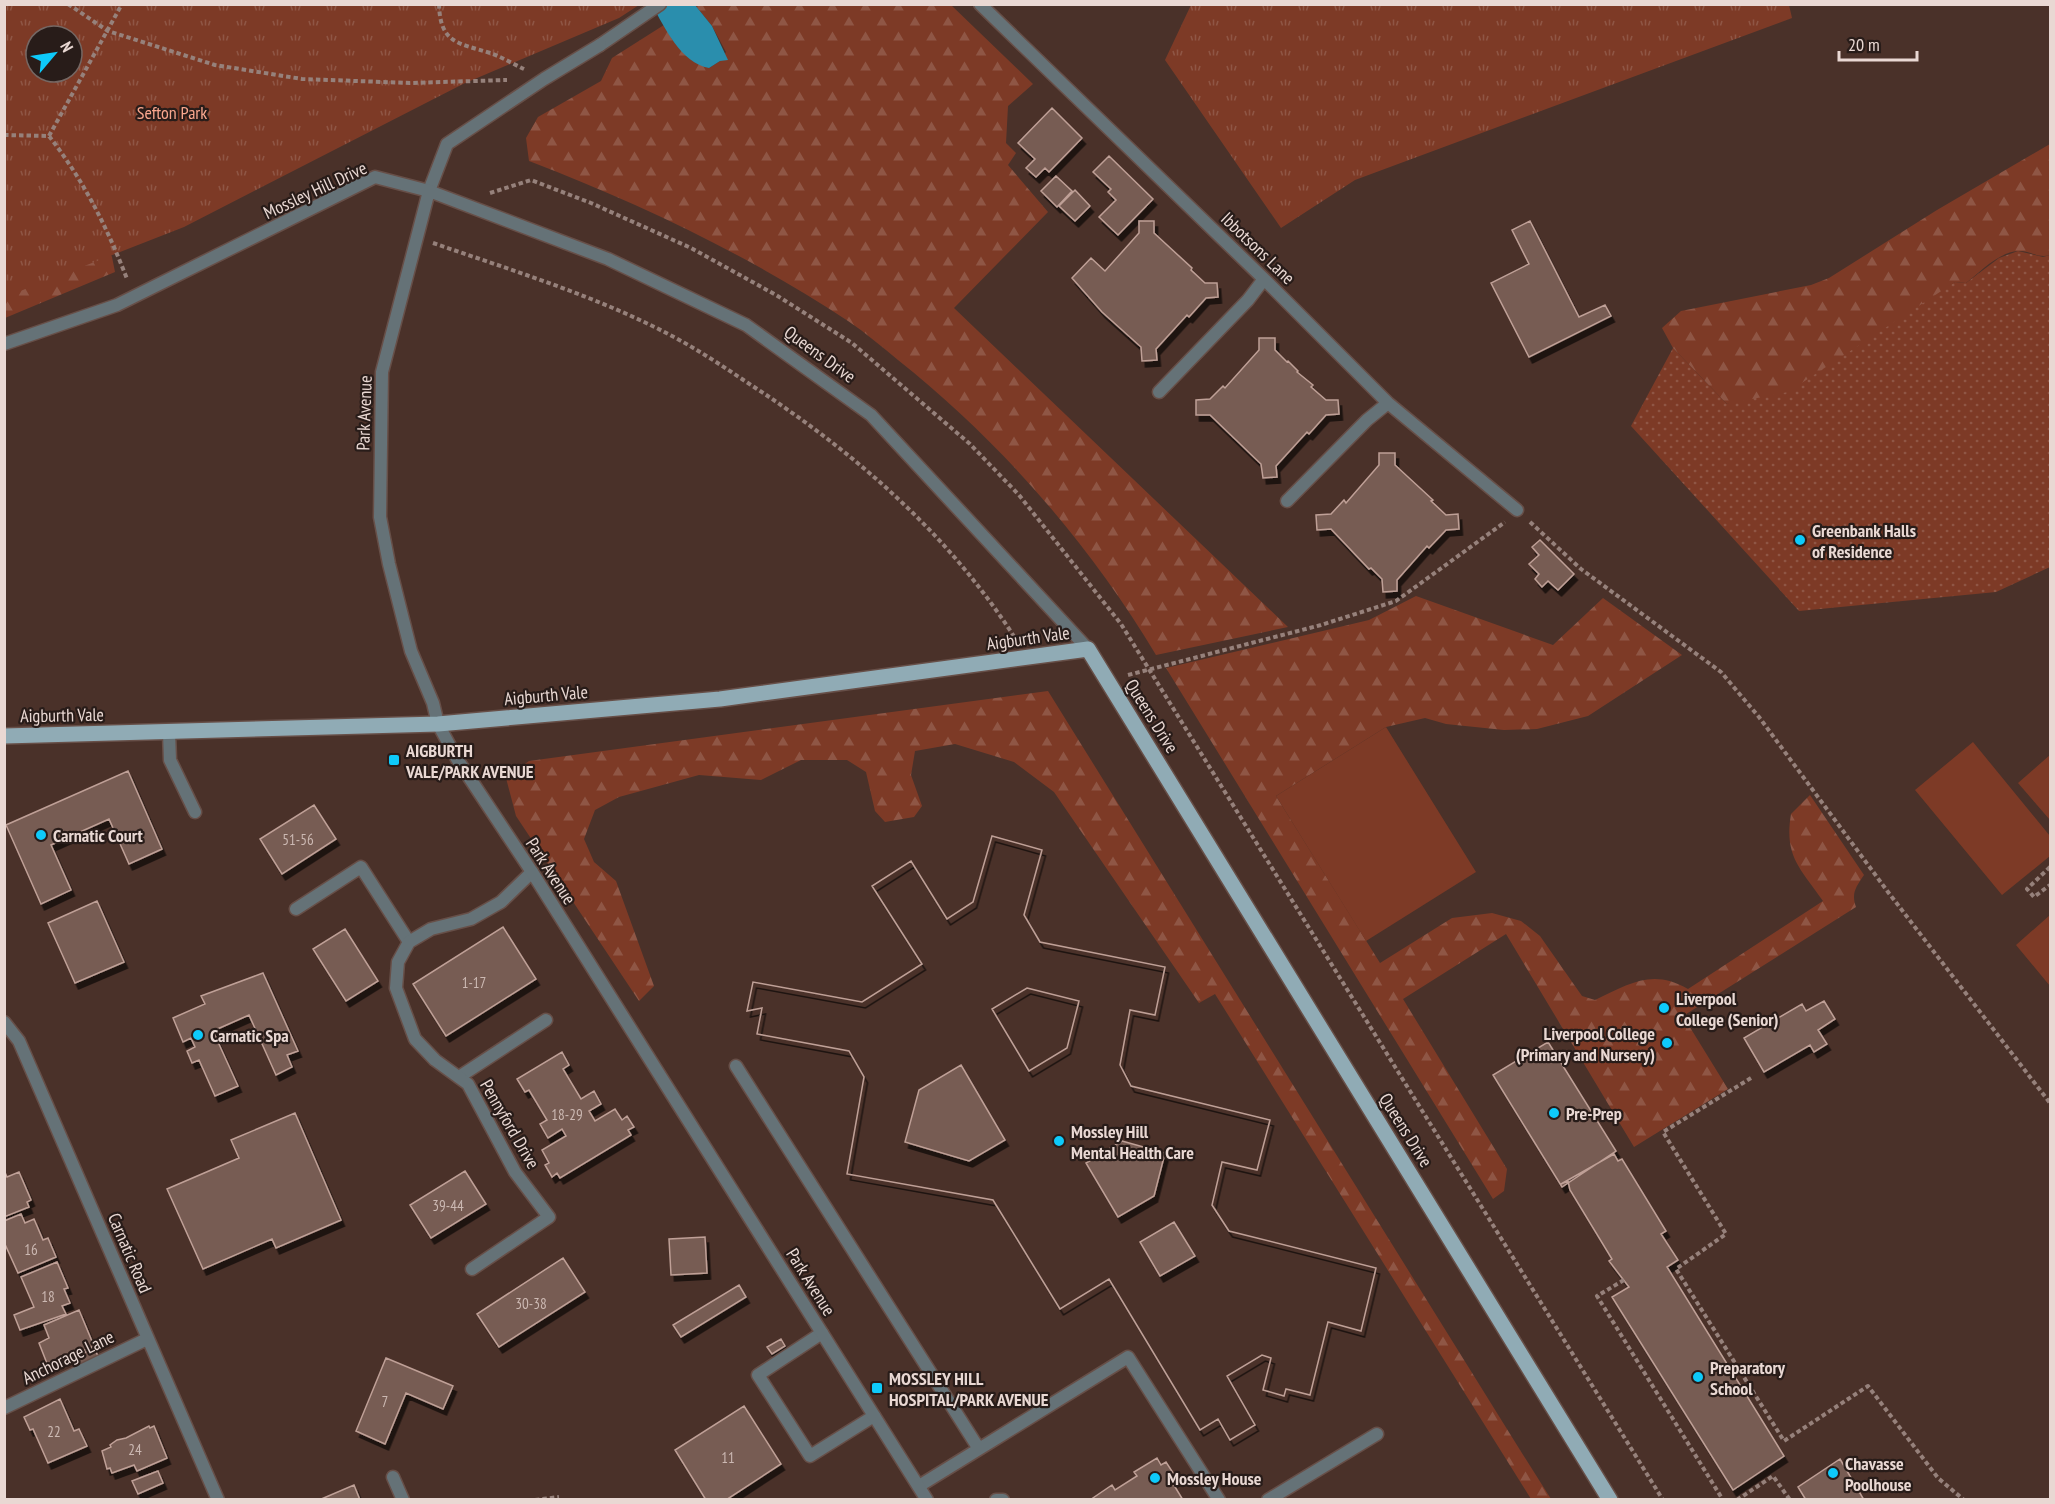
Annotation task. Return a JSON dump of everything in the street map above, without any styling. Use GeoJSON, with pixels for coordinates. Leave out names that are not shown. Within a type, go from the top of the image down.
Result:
{"type":"FeatureCollection","features":[{"type":"Feature","properties":{"kind":"main road","name":"Aigburth Vale"},"geometry":{"type":"LineString","coordinates":[[4,736],[438,724],[720,699],[1088,649]]}},
{"type":"Feature","properties":{"kind":"main road","name":"Queens Drive"},"geometry":{"type":"LineString","coordinates":[[1088,649],[1610,1500]]}},
{"type":"Feature","properties":{"kind":"street"},"geometry":{"type":"LineString","coordinates":[[429,191],[447,144],[544,78],[600,45],[660,4]]}},
{"type":"Feature","properties":{"kind":"street","name":"Ibbotsons Lane"},"geometry":{"type":"LineString","coordinates":[[980,4],[1264,279],[1388,403],[1517,510]]}},
{"type":"Feature","properties":{"kind":"street","name":"Mossley Hill Drive"},"geometry":{"type":"LineString","coordinates":[[4,344],[134,296],[375,177],[429,191]]}},
{"type":"Feature","properties":{"kind":"street","name":"Park Avenue"},"geometry":{"type":"LineString","coordinates":[[429,191],[382,372],[380,517],[389,564],[411,651],[433,703],[438,724],[457,759],[532,873],[927,1500]]}},
{"type":"Feature","properties":{"kind":"street","name":"Queens Drive"},"geometry":{"type":"LineString","coordinates":[[429,191],[608,260],[746,325],[871,415],[1088,649]]}},
{"type":"Feature","properties":{"kind":"street"},"geometry":{"type":"LineString","coordinates":[[1159,392],[1248,300],[1264,279]]}},
{"type":"Feature","properties":{"kind":"street"},"geometry":{"type":"LineString","coordinates":[[1287,501],[1367,420],[1388,403]]}},
{"type":"Feature","properties":{"kind":"street"},"geometry":{"type":"LineString","coordinates":[[169,733],[170,760],[195,812]]}},
{"type":"Feature","properties":{"kind":"street"},"geometry":{"type":"LineString","coordinates":[[296,909],[361,867],[409,942],[431,929],[471,919],[491,908],[501,902],[532,873]]}},
{"type":"Feature","properties":{"kind":"street","name":"Pennyford Drive"},"geometry":{"type":"LineString","coordinates":[[409,942],[398,962],[396,988],[415,1039],[435,1060],[468,1084],[515,1172],[549,1217],[472,1269]]}},
{"type":"Feature","properties":{"kind":"street"},"geometry":{"type":"LineString","coordinates":[[459,1077],[546,1020]]}},
{"type":"Feature","properties":{"kind":"street","name":"Carnatic Road"},"geometry":{"type":"LineString","coordinates":[[4,1022],[19,1041],[217,1499]]}},
{"type":"Feature","properties":{"kind":"street"},"geometry":{"type":"LineString","coordinates":[[736,1066],[979,1449]]}},
{"type":"Feature","properties":{"kind":"street"},"geometry":{"type":"LineString","coordinates":[[822,1333],[758,1375],[810,1456],[874,1416]]}},
{"type":"Feature","properties":{"kind":"street","name":"Anchorage Lane"},"geometry":{"type":"LineString","coordinates":[[4,1408],[147,1339]]}},
{"type":"Feature","properties":{"kind":"street"},"geometry":{"type":"LineString","coordinates":[[919,1486],[1128,1357],[1219,1500]]}},
{"type":"Feature","properties":{"kind":"street"},"geometry":{"type":"LineString","coordinates":[[1268,1500],[1377,1434]]}},
{"type":"Feature","properties":{"kind":"street"},"geometry":{"type":"LineString","coordinates":[[393,1477],[403,1500]]}},
{"type":"Feature","properties":{"kind":"street"},"geometry":{"type":"LineString","coordinates":[[996,1500],[1003,1500]]}},
{"type":"Feature","properties":{"kind":"path"},"geometry":{"type":"LineString","coordinates":[[68,4],[108,31],[214,65],[302,79],[410,82],[544,78]]}},
{"type":"Feature","properties":{"kind":"path"},"geometry":{"type":"LineString","coordinates":[[49,136],[122,4]]}},
{"type":"Feature","properties":{"kind":"path"},"geometry":{"type":"LineString","coordinates":[[439,4],[443,30],[451,39],[465,47],[490,53],[544,78]]}},
{"type":"Feature","properties":{"kind":"path"},"geometry":{"type":"LineString","coordinates":[[4,135],[49,136]]}},
{"type":"Feature","properties":{"kind":"path"},"geometry":{"type":"LineString","coordinates":[[49,136],[75,170],[104,221],[134,296]]}},
{"type":"Feature","properties":{"kind":"path"},"geometry":{"type":"LineString","coordinates":[[418,238],[554,285],[674,337],[791,411],[842,448],[898,497],[953,553],[992,603],[1028,658]]}},
{"type":"Feature","properties":{"kind":"path"},"geometry":{"type":"LineString","coordinates":[[1107,681],[1321,625],[1396,601],[1496,530],[1517,510],[1581,569],[1721,672],[1759,717],[1888,892],[2050,1103]]}},
{"type":"Feature","properties":{"kind":"path"},"geometry":{"type":"LineString","coordinates":[[2050,867],[2027,890],[2034,897],[2050,885]]}},
{"type":"Feature","properties":{"kind":"path"},"geometry":{"type":"LineString","coordinates":[[1751,1078],[1663,1132],[1726,1234],[1676,1269],[1784,1441],[1868,1386],[1938,1478],[1964,1500]]}},
{"type":"Feature","properties":{"kind":"path"},"geometry":{"type":"LineString","coordinates":[[1624,1280],[1597,1296],[1723,1500]]}},
{"type":"Feature","properties":{"kind":"path"},"geometry":{"type":"LineString","coordinates":[[1737,1500],[1773,1476],[1790,1500]]}},
{"type":"Feature","properties":{"kind":"path"},"geometry":{"type":"LineString","coordinates":[[535,1500],[559,1497]]}},
{"type":"Feature","properties":{"kind":"green space","name":"Sefton Park"},"geometry":{"type":"Polygon","coordinates":[[[5,4],[639,5],[619,18],[463,84],[184,227],[5,297],[5,4]]]}},
{"type":"Feature","properties":{"kind":"green space"},"geometry":{"type":"Polygon","coordinates":[[[695,5],[951,5],[1033,84],[1008,106],[1006,143],[1016,153],[1008,165],[1048,212],[954,308],[1288,627],[1156,655],[1102,573],[1072,534],[1007,459],[936,391],[868,335],[772,274],[693,232],[529,161],[526,138],[538,117],[601,81],[612,58],[664,25],[679,46],[709,68],[720,61],[726,52],[712,26],[695,5]]]}},
{"type":"Feature","properties":{"kind":"green space"},"geometry":{"type":"Polygon","coordinates":[[[1191,5],[1789,5],[1792,18],[1355,180],[1281,228],[1165,60],[1191,5]]]}},
{"type":"Feature","properties":{"kind":"green space"},"geometry":{"type":"Polygon","coordinates":[[[4,139],[89,205],[112,257],[115,272],[5,318],[4,139]]]}},
{"type":"Feature","properties":{"kind":"green space"},"geometry":{"type":"Polygon","coordinates":[[[2050,144],[2050,255],[2042,256],[2018,251],[2004,255],[1990,263],[1966,283],[1955,282],[1788,392],[1727,404],[1673,348],[1662,328],[1681,311],[1811,285],[1829,278],[1937,210],[2050,144]]]}},
{"type":"Feature","properties":{"kind":"green space"},"geometry":{"type":"Polygon","coordinates":[[[2018,251],[2043,257],[2050,255],[2050,567],[1996,592],[1799,611],[1631,426],[1673,348],[1727,404],[1955,282],[1966,283],[1999,258],[2018,251]]]}},
{"type":"Feature","properties":{"kind":"green space"},"geometry":{"type":"Polygon","coordinates":[[[1416,596],[1553,645],[1603,598],[1682,655],[1588,716],[1537,729],[1504,730],[1446,724],[1425,718],[1386,727],[1276,796],[1380,963],[1452,918],[1492,913],[1521,921],[1540,936],[1582,996],[1595,1000],[1630,984],[1652,979],[1675,983],[1688,989],[1823,901],[1796,861],[1790,841],[1791,814],[1810,795],[1864,875],[1855,890],[1856,907],[1683,1016],[1728,1089],[1634,1147],[1506,934],[1403,999],[1507,1169],[1504,1191],[1493,1199],[1166,668],[1369,620],[1416,596]]]}},
{"type":"Feature","properties":{"kind":"green space"},"geometry":{"type":"Polygon","coordinates":[[[1048,691],[1551,1499],[1531,1499],[1215,994],[1199,1003],[1054,792],[1014,762],[955,744],[915,751],[911,775],[922,806],[914,817],[885,822],[875,811],[866,772],[847,760],[801,760],[761,780],[699,775],[619,797],[595,810],[584,839],[594,862],[616,881],[654,986],[639,1001],[516,816],[506,778],[529,761],[1048,691]]]}},
{"type":"Feature","properties":{"kind":"green space"},"geometry":{"type":"Polygon","coordinates":[[[1386,727],[1476,872],[1366,941],[1276,796],[1386,727]]]}},
{"type":"Feature","properties":{"kind":"green space"},"geometry":{"type":"Polygon","coordinates":[[[1973,742],[2050,836],[2050,856],[2002,895],[1915,790],[1973,742]]]}},
{"type":"Feature","properties":{"kind":"green space"},"geometry":{"type":"Polygon","coordinates":[[[2050,755],[2050,820],[2018,783],[2050,755]]]}},
{"type":"Feature","properties":{"kind":"green space"},"geometry":{"type":"Polygon","coordinates":[[[2050,915],[2050,986],[2016,945],[2050,915]]]}},
{"type":"Feature","properties":{"kind":"water"},"geometry":{"type":"Polygon","coordinates":[[[652,5],[695,5],[712,26],[728,60],[720,61],[709,68],[690,59],[675,43],[652,5]]]}},
{"type":"Feature","properties":{"kind":"building"},"geometry":{"type":"Polygon","coordinates":[[[1052,108],[1082,138],[1049,172],[1045,168],[1036,177],[1026,168],[1035,159],[1018,143],[1052,108]]]}},
{"type":"Feature","properties":{"kind":"building"},"geometry":{"type":"Polygon","coordinates":[[[1109,156],[1153,199],[1118,235],[1099,217],[1116,200],[1108,192],[1111,189],[1093,172],[1109,156]]]}},
{"type":"Feature","properties":{"kind":"building"},"geometry":{"type":"Polygon","coordinates":[[[1056,176],[1072,191],[1057,207],[1041,191],[1056,176]]]}},
{"type":"Feature","properties":{"kind":"building"},"geometry":{"type":"Polygon","coordinates":[[[1075,190],[1090,206],[1075,221],[1059,206],[1075,190]]]}},
{"type":"Feature","properties":{"kind":"building"},"geometry":{"type":"Polygon","coordinates":[[[1139,221],[1154,221],[1154,233],[1192,268],[1191,270],[1205,283],[1217,283],[1218,297],[1206,298],[1189,317],[1187,315],[1156,349],[1157,360],[1142,361],[1141,347],[1102,312],[1072,278],[1091,258],[1105,271],[1139,233],[1139,221]]]}},
{"type":"Feature","properties":{"kind":"building"},"geometry":{"type":"Polygon","coordinates":[[[1530,221],[1579,317],[1605,305],[1611,316],[1529,357],[1491,283],[1529,264],[1512,230],[1530,221]]]}},
{"type":"Feature","properties":{"kind":"building"},"geometry":{"type":"Polygon","coordinates":[[[1259,338],[1275,338],[1275,350],[1313,385],[1311,387],[1326,400],[1338,400],[1339,414],[1326,415],[1309,434],[1307,432],[1276,466],[1277,477],[1263,478],[1261,464],[1210,415],[1196,415],[1196,400],[1210,399],[1223,386],[1225,388],[1259,350],[1259,338]]]}},
{"type":"Feature","properties":{"kind":"building"},"geometry":{"type":"Polygon","coordinates":[[[1379,453],[1395,453],[1395,465],[1433,500],[1431,501],[1446,515],[1458,514],[1459,529],[1446,530],[1429,548],[1427,546],[1397,580],[1397,591],[1383,592],[1382,579],[1371,568],[1369,569],[1331,529],[1317,530],[1316,515],[1331,514],[1344,500],[1346,503],[1379,465],[1379,453]]]}},
{"type":"Feature","properties":{"kind":"building"},"geometry":{"type":"Polygon","coordinates":[[[1540,540],[1574,574],[1558,590],[1548,581],[1542,587],[1535,579],[1539,574],[1529,564],[1539,555],[1532,547],[1540,540]]]}},
{"type":"Feature","properties":{"kind":"building","name":"Carnatic Court"},"geometry":{"type":"Polygon","coordinates":[[[128,771],[162,849],[129,864],[109,819],[51,845],[71,890],[41,904],[6,825],[128,771]]]}},
{"type":"Feature","properties":{"kind":"building"},"geometry":{"type":"Polygon","coordinates":[[[314,805],[336,839],[282,874],[260,839],[314,805]]]}},
{"type":"Feature","properties":{"kind":"building","name":"Mossley Hill Mental Health Care"},"geometry":{"type":"Polygon","coordinates":[[[992,836],[1042,850],[1024,915],[1040,942],[1165,967],[1155,1015],[1130,1010],[1120,1065],[1131,1086],[1270,1120],[1257,1170],[1222,1162],[1212,1205],[1229,1231],[1376,1268],[1361,1331],[1328,1322],[1310,1395],[1286,1389],[1284,1396],[1263,1390],[1271,1358],[1262,1355],[1227,1376],[1255,1425],[1230,1440],[1218,1419],[1200,1430],[1109,1279],[1060,1309],[993,1200],[847,1174],[864,1077],[849,1051],[757,1034],[762,1008],[747,1011],[753,982],[862,1002],[922,964],[872,886],[911,861],[947,919],[973,902],[992,836]],[[1027,988],[992,1009],[1029,1071],[1067,1048],[1079,1001],[1027,988]],[[961,1065],[919,1090],[905,1142],[969,1161],[1005,1140],[961,1065]],[[1122,1141],[1086,1163],[1118,1217],[1154,1196],[1165,1153],[1122,1141]],[[1174,1222],[1140,1242],[1160,1276],[1195,1256],[1174,1222]]]}},
{"type":"Feature","properties":{"kind":"building","name":"Mossley Hill Mental Health Care"},"geometry":{"type":"Polygon","coordinates":[[[992,836],[1042,850],[1024,915],[1040,942],[1165,967],[1155,1015],[1130,1010],[1120,1065],[1131,1086],[1270,1120],[1257,1170],[1222,1162],[1212,1205],[1229,1231],[1376,1268],[1361,1331],[1328,1322],[1310,1395],[1286,1389],[1284,1396],[1263,1390],[1271,1358],[1262,1355],[1227,1376],[1255,1425],[1230,1440],[1218,1419],[1200,1430],[1109,1279],[1060,1309],[993,1200],[847,1174],[864,1077],[849,1051],[757,1034],[762,1008],[747,1011],[753,982],[862,1002],[922,964],[872,886],[911,861],[947,919],[973,902],[992,836]]]}},
{"type":"Feature","properties":{"kind":"building"},"geometry":{"type":"Polygon","coordinates":[[[97,901],[124,962],[75,983],[48,923],[97,901]]]}},
{"type":"Feature","properties":{"kind":"building"},"geometry":{"type":"Polygon","coordinates":[[[503,927],[536,979],[446,1036],[413,984],[503,927]]]}},
{"type":"Feature","properties":{"kind":"building"},"geometry":{"type":"Polygon","coordinates":[[[345,929],[378,981],[346,1001],[313,949],[345,929]]]}},
{"type":"Feature","properties":{"kind":"building","name":"Carnatic Spa"},"geometry":{"type":"Polygon","coordinates":[[[263,973],[298,1051],[287,1055],[292,1067],[276,1075],[249,1015],[213,1031],[238,1086],[215,1096],[199,1060],[192,1063],[187,1051],[195,1047],[191,1038],[183,1042],[173,1018],[205,1004],[201,996],[263,973]]]}},
{"type":"Feature","properties":{"kind":"building"},"geometry":{"type":"Polygon","coordinates":[[[1027,988],[1079,1001],[1067,1048],[1029,1071],[992,1009],[1027,988]]]}},
{"type":"Feature","properties":{"kind":"building"},"geometry":{"type":"Polygon","coordinates":[[[1824,1001],[1835,1019],[1818,1030],[1827,1044],[1814,1052],[1810,1045],[1764,1072],[1744,1038],[1802,1004],[1806,1011],[1824,1001]]]}},
{"type":"Feature","properties":{"kind":"building","name":"Pre-Prep"},"geometry":{"type":"Polygon","coordinates":[[[1548,1042],[1616,1151],[1562,1187],[1493,1075],[1548,1042]]]}},
{"type":"Feature","properties":{"kind":"building"},"geometry":{"type":"Polygon","coordinates":[[[562,1052],[569,1065],[563,1069],[581,1099],[594,1091],[601,1104],[589,1111],[595,1121],[615,1109],[622,1120],[627,1116],[634,1127],[628,1130],[631,1135],[560,1178],[557,1173],[552,1177],[545,1165],[549,1163],[542,1150],[566,1136],[562,1129],[548,1138],[540,1124],[547,1120],[529,1090],[525,1092],[517,1079],[562,1052]]]}},
{"type":"Feature","properties":{"kind":"building"},"geometry":{"type":"Polygon","coordinates":[[[295,1113],[341,1220],[276,1248],[272,1239],[203,1269],[167,1189],[239,1158],[231,1140],[295,1113]]]}},
{"type":"Feature","properties":{"kind":"building","name":"Preparatory School"},"geometry":{"type":"Polygon","coordinates":[[[1614,1154],[1618,1161],[1622,1159],[1666,1231],[1661,1234],[1678,1260],[1667,1267],[1784,1456],[1733,1490],[1612,1297],[1629,1287],[1609,1261],[1612,1259],[1570,1190],[1568,1181],[1561,1184],[1614,1154]]]}},
{"type":"Feature","properties":{"kind":"building"},"geometry":{"type":"Polygon","coordinates":[[[4,1170],[7,1177],[19,1172],[31,1200],[27,1202],[29,1207],[4,1217],[4,1170]]]}},
{"type":"Feature","properties":{"kind":"building"},"geometry":{"type":"Polygon","coordinates":[[[465,1171],[486,1204],[431,1238],[410,1205],[465,1171]]]}},
{"type":"Feature","properties":{"kind":"building"},"geometry":{"type":"Polygon","coordinates":[[[21,1214],[25,1223],[34,1219],[43,1240],[48,1238],[56,1257],[18,1273],[4,1242],[4,1221],[21,1214]]]}},
{"type":"Feature","properties":{"kind":"building"},"geometry":{"type":"Polygon","coordinates":[[[705,1237],[707,1273],[671,1275],[669,1239],[705,1237]]]}},
{"type":"Feature","properties":{"kind":"building"},"geometry":{"type":"Polygon","coordinates":[[[563,1258],[585,1292],[499,1347],[477,1314],[563,1258]]]}},
{"type":"Feature","properties":{"kind":"building"},"geometry":{"type":"Polygon","coordinates":[[[57,1262],[68,1288],[64,1289],[70,1303],[62,1306],[66,1314],[20,1330],[14,1315],[34,1307],[21,1277],[57,1262]]]}},
{"type":"Feature","properties":{"kind":"building"},"geometry":{"type":"Polygon","coordinates":[[[739,1285],[746,1297],[681,1337],[673,1325],[739,1285]]]}},
{"type":"Feature","properties":{"kind":"building"},"geometry":{"type":"Polygon","coordinates":[[[79,1310],[94,1346],[48,1366],[39,1343],[49,1338],[44,1325],[79,1310]]]}},
{"type":"Feature","properties":{"kind":"building"},"geometry":{"type":"Polygon","coordinates":[[[781,1339],[785,1346],[772,1354],[767,1347],[781,1339]]]}},
{"type":"Feature","properties":{"kind":"building"},"geometry":{"type":"Polygon","coordinates":[[[94,1348],[99,1358],[79,1367],[75,1357],[94,1348]]]}},
{"type":"Feature","properties":{"kind":"building"},"geometry":{"type":"Polygon","coordinates":[[[386,1358],[453,1386],[443,1409],[406,1393],[385,1444],[356,1431],[386,1358]]]}},
{"type":"Feature","properties":{"kind":"building"},"geometry":{"type":"Polygon","coordinates":[[[60,1399],[74,1431],[79,1429],[87,1446],[48,1463],[33,1429],[30,1430],[24,1417],[60,1399]]]}},
{"type":"Feature","properties":{"kind":"building"},"geometry":{"type":"Polygon","coordinates":[[[744,1406],[781,1464],[726,1500],[706,1500],[675,1450],[744,1406]]]}},
{"type":"Feature","properties":{"kind":"building"},"geometry":{"type":"Polygon","coordinates":[[[149,1426],[150,1428],[154,1426],[167,1458],[137,1471],[134,1465],[112,1473],[110,1468],[107,1469],[102,1451],[111,1447],[110,1445],[117,1440],[149,1426]]]}},
{"type":"Feature","properties":{"kind":"building","name":"Mossley House"},"geometry":{"type":"Polygon","coordinates":[[[1157,1458],[1161,1465],[1166,1462],[1177,1479],[1172,1482],[1183,1500],[1090,1500],[1112,1485],[1115,1490],[1137,1476],[1134,1472],[1157,1458]]]}},
{"type":"Feature","properties":{"kind":"building","name":"Chavasse Poolhouse"},"geometry":{"type":"Polygon","coordinates":[[[1840,1459],[1864,1500],[1806,1500],[1798,1487],[1840,1459]]]}},
{"type":"Feature","properties":{"kind":"building"},"geometry":{"type":"Polygon","coordinates":[[[158,1471],[163,1483],[138,1494],[132,1481],[158,1471]]]}},
{"type":"Feature","properties":{"kind":"building"},"geometry":{"type":"Polygon","coordinates":[[[354,1485],[360,1500],[319,1500],[354,1485]]]}},
{"type":"Feature","properties":{"kind":"place","name":"Greenbank Halls of Residence"},"geometry":{"type":"Point","coordinates":[1800,540]}},
{"type":"Feature","properties":{"kind":"place","name":"AIGBURTH VALE/PARK AVENUE"},"geometry":{"type":"Point","coordinates":[394,760]}},
{"type":"Feature","properties":{"kind":"place","name":"Carnatic Court"},"geometry":{"type":"Point","coordinates":[41,835]}},
{"type":"Feature","properties":{"kind":"place","name":"Liverpool College (Senior)"},"geometry":{"type":"Point","coordinates":[1664,1008]}},
{"type":"Feature","properties":{"kind":"place","name":"Carnatic Spa"},"geometry":{"type":"Point","coordinates":[198,1035]}},
{"type":"Feature","properties":{"kind":"place","name":"Liverpool College (Primary and Nursery)"},"geometry":{"type":"Point","coordinates":[1667,1043]}},
{"type":"Feature","properties":{"kind":"place","name":"Pre-Prep"},"geometry":{"type":"Point","coordinates":[1554,1113]}},
{"type":"Feature","properties":{"kind":"place","name":"Mossley Hill Mental Health Care"},"geometry":{"type":"Point","coordinates":[1059,1141]}},
{"type":"Feature","properties":{"kind":"place","name":"Preparatory School"},"geometry":{"type":"Point","coordinates":[1698,1377]}},
{"type":"Feature","properties":{"kind":"place","name":"MOSSLEY HILL HOSPITAL/PARK AVENUE"},"geometry":{"type":"Point","coordinates":[877,1388]}},
{"type":"Feature","properties":{"kind":"place","name":"Chavasse Poolhouse"},"geometry":{"type":"Point","coordinates":[1833,1473]}},
{"type":"Feature","properties":{"kind":"place","name":"Mossley House"},"geometry":{"type":"Point","coordinates":[1155,1478]}}]}
